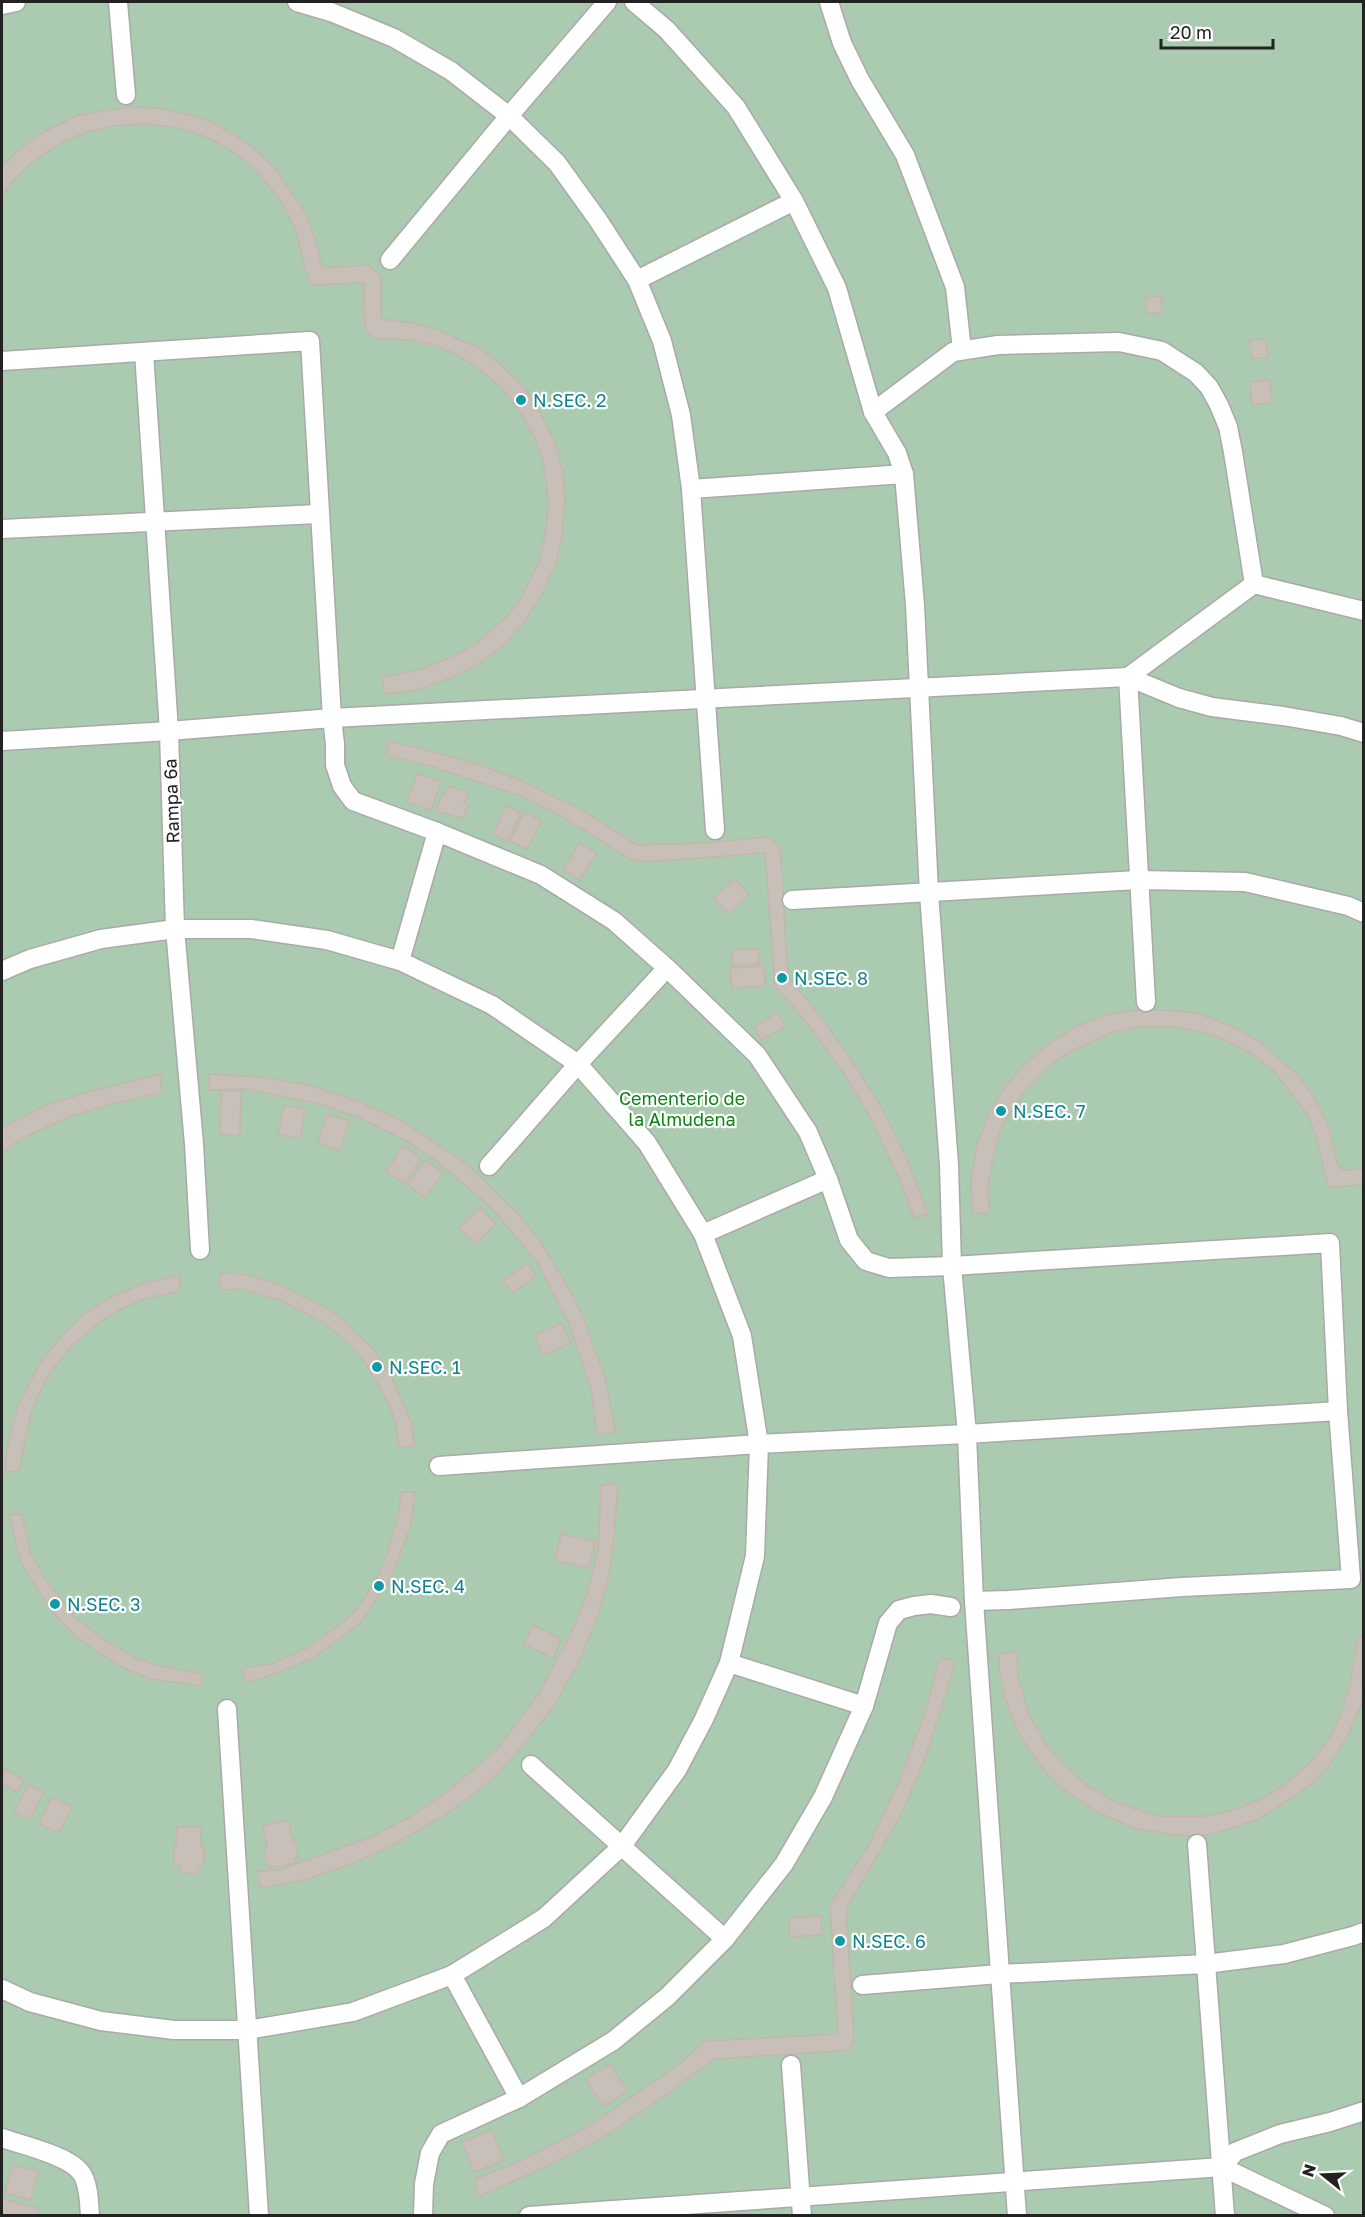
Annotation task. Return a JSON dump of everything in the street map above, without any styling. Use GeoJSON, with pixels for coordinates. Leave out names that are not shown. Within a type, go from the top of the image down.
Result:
{"type":"FeatureCollection","features":[{"type":"Feature","properties":{"kind":"lane"},"geometry":{"type":"LineString","coordinates":[[2,6],[16,2]]}},
{"type":"Feature","properties":{"kind":"lane"},"geometry":{"type":"LineString","coordinates":[[118,2],[126,94]]}},
{"type":"Feature","properties":{"kind":"lane"},"geometry":{"type":"LineString","coordinates":[[297,2],[333,7],[394,38],[451,71],[509,116],[557,163],[637,280],[662,341],[679,404],[691,489],[715,830]]}},
{"type":"Feature","properties":{"kind":"lane"},"geometry":{"type":"LineString","coordinates":[[390,260],[607,2]]}},
{"type":"Feature","properties":{"kind":"lane"},"geometry":{"type":"LineString","coordinates":[[634,2],[667,30],[736,107],[794,201],[837,288],[873,412],[897,453],[904,474],[920,686],[929,893],[949,1165],[952,1266],[967,1434],[974,1601],[1017,2216]]}},
{"type":"Feature","properties":{"kind":"lane"},"geometry":{"type":"LineString","coordinates":[[830,2],[842,43],[860,80],[905,155],[918,188],[955,287],[962,350]]}},
{"type":"Feature","properties":{"kind":"lane"},"geometry":{"type":"LineString","coordinates":[[637,280],[794,201]]}},
{"type":"Feature","properties":{"kind":"lane"},"geometry":{"type":"LineString","coordinates":[[2,361],[310,341],[318,513],[335,765],[342,786],[353,801],[437,832],[541,875],[614,921],[667,968],[757,1054],[808,1132],[828,1179],[849,1240],[866,1261],[889,1268],[952,1266],[1330,1243],[1338,1411],[1351,1579],[1182,1587],[974,1601]]}},
{"type":"Feature","properties":{"kind":"lane"},"geometry":{"type":"LineString","coordinates":[[873,412],[953,352],[962,350],[998,345],[1119,342],[1162,351],[1196,373],[1209,387],[1228,427],[1254,584]]}},
{"type":"Feature","properties":{"kind":"lane","name":"Rampa 6ª"},"geometry":{"type":"LineString","coordinates":[[144,352],[169,731],[175,929],[194,1144],[200,1250]]}},
{"type":"Feature","properties":{"kind":"lane"},"geometry":{"type":"LineString","coordinates":[[691,489],[904,474]]}},
{"type":"Feature","properties":{"kind":"lane"},"geometry":{"type":"LineString","coordinates":[[2,529],[318,513]]}},
{"type":"Feature","properties":{"kind":"lane"},"geometry":{"type":"LineString","coordinates":[[1128,676],[1254,584],[1364,611]]}},
{"type":"Feature","properties":{"kind":"lane"},"geometry":{"type":"LineString","coordinates":[[1128,676],[1146,1002]]}},
{"type":"Feature","properties":{"kind":"lane"},"geometry":{"type":"LineString","coordinates":[[2,741],[169,731],[332,717],[1128,676],[1179,698],[1212,707],[1283,716],[1341,726],[1364,733]]}},
{"type":"Feature","properties":{"kind":"lane"},"geometry":{"type":"LineString","coordinates":[[400,961],[437,832]]}},
{"type":"Feature","properties":{"kind":"lane"},"geometry":{"type":"LineString","coordinates":[[792,900],[1138,880],[1245,882],[1348,906],[1364,913]]}},
{"type":"Feature","properties":{"kind":"lane"},"geometry":{"type":"LineString","coordinates":[[2,971],[30,959],[101,939],[175,929],[251,929],[316,938],[400,961],[492,1005],[578,1064],[647,1143],[703,1234],[742,1336],[759,1444],[755,1556],[729,1663],[704,1719],[677,1770],[622,1846],[544,1918],[452,1975],[353,2012],[248,2030],[174,2030],[101,2021],[30,2002],[2,1989]]}},
{"type":"Feature","properties":{"kind":"lane"},"geometry":{"type":"LineString","coordinates":[[489,1166],[578,1064],[667,968]]}},
{"type":"Feature","properties":{"kind":"lane"},"geometry":{"type":"LineString","coordinates":[[703,1234],[828,1179]]}},
{"type":"Feature","properties":{"kind":"lane"},"geometry":{"type":"LineString","coordinates":[[439,1466],[759,1444],[967,1434],[1338,1411]]}},
{"type":"Feature","properties":{"kind":"lane"},"geometry":{"type":"LineString","coordinates":[[423,2216],[424,2184],[430,2153],[441,2134],[519,2098],[614,2041],[666,1997],[725,1939],[789,1855],[823,1797],[864,1706],[888,1623],[899,1610],[931,1604],[951,1607]]}},
{"type":"Feature","properties":{"kind":"lane"},"geometry":{"type":"LineString","coordinates":[[729,1663],[864,1706]]}},
{"type":"Feature","properties":{"kind":"lane"},"geometry":{"type":"LineString","coordinates":[[227,1709],[260,2216]]}},
{"type":"Feature","properties":{"kind":"lane"},"geometry":{"type":"LineString","coordinates":[[531,1765],[725,1939]]}},
{"type":"Feature","properties":{"kind":"lane"},"geometry":{"type":"LineString","coordinates":[[1197,1844],[1225,2216]]}},
{"type":"Feature","properties":{"kind":"lane"},"geometry":{"type":"LineString","coordinates":[[862,1985],[999,1974],[1206,1964],[1284,1954],[1364,1932]]}},
{"type":"Feature","properties":{"kind":"lane"},"geometry":{"type":"LineString","coordinates":[[452,1975],[519,2098]]}},
{"type":"Feature","properties":{"kind":"lane"},"geometry":{"type":"LineString","coordinates":[[791,2065],[801,2207]]}},
{"type":"Feature","properties":{"kind":"lane"},"geometry":{"type":"LineString","coordinates":[[1222,2168],[1235,2152],[1280,2134],[1364,2111]]}},
{"type":"Feature","properties":{"kind":"lane"},"geometry":{"type":"LineString","coordinates":[[2,2138],[69,2162],[82,2174],[88,2195],[90,2216]]}},
{"type":"Feature","properties":{"kind":"lane"},"geometry":{"type":"LineString","coordinates":[[529,2216],[801,2207],[1015,2182],[1222,2168],[1325,2216]]}},
{"type":"Feature","properties":{"kind":"green space","name":"Cementerio de la Almudena"},"geometry":{"type":"Polygon","coordinates":[[[2,2],[1363,2],[1363,2215],[2,2215],[2,2]]]}},
{"type":"Feature","properties":{"kind":"building","name":"N.SEC. 2"},"geometry":{"type":"Polygon","coordinates":[[[129,107],[156,108],[191,115],[212,122],[249,144],[276,170],[303,208],[315,238],[323,268],[368,265],[381,276],[381,319],[413,323],[438,330],[481,349],[523,386],[540,412],[553,439],[563,471],[565,503],[556,564],[542,594],[524,622],[503,646],[477,665],[416,690],[387,694],[384,692],[382,677],[419,670],[475,645],[507,616],[520,600],[539,562],[548,511],[547,486],[542,457],[533,434],[520,412],[502,388],[477,367],[455,354],[437,346],[410,340],[375,338],[369,335],[365,329],[364,283],[312,285],[308,279],[295,228],[284,206],[254,168],[229,149],[206,137],[179,128],[146,124],[113,126],[88,132],[64,141],[32,162],[11,183],[2,197],[2,167],[19,149],[45,131],[79,115],[129,107]]]}},
{"type":"Feature","properties":{"kind":"building"},"geometry":{"type":"Polygon","coordinates":[[[1146,296],[1161,296],[1162,313],[1146,313],[1146,296]]]}},
{"type":"Feature","properties":{"kind":"building"},"geometry":{"type":"Polygon","coordinates":[[[1266,339],[1268,357],[1252,359],[1249,340],[1266,339]]]}},
{"type":"Feature","properties":{"kind":"building"},"geometry":{"type":"Polygon","coordinates":[[[1270,380],[1272,403],[1252,405],[1250,382],[1270,380]]]}},
{"type":"Feature","properties":{"kind":"building","name":"N.SEC. 8"},"geometry":{"type":"Polygon","coordinates":[[[388,741],[483,766],[521,781],[580,809],[637,845],[703,843],[767,837],[780,846],[788,977],[849,1056],[883,1110],[909,1164],[928,1214],[914,1218],[900,1180],[869,1115],[844,1074],[812,1029],[775,986],[765,853],[661,861],[630,859],[558,814],[521,796],[430,766],[387,756],[388,741]]]}},
{"type":"Feature","properties":{"kind":"building"},"geometry":{"type":"Polygon","coordinates":[[[417,773],[441,781],[431,810],[407,802],[417,773]]]}},
{"type":"Feature","properties":{"kind":"building"},"geometry":{"type":"Polygon","coordinates":[[[448,786],[468,792],[464,803],[468,805],[463,819],[436,811],[442,793],[445,794],[448,786]]]}},
{"type":"Feature","properties":{"kind":"building"},"geometry":{"type":"Polygon","coordinates":[[[506,805],[521,813],[507,841],[493,834],[506,805]]]}},
{"type":"Feature","properties":{"kind":"building"},"geometry":{"type":"Polygon","coordinates":[[[525,812],[541,821],[527,849],[510,841],[525,812]]]}},
{"type":"Feature","properties":{"kind":"building"},"geometry":{"type":"Polygon","coordinates":[[[579,843],[597,853],[580,880],[563,870],[579,843]]]}},
{"type":"Feature","properties":{"kind":"building"},"geometry":{"type":"Polygon","coordinates":[[[734,878],[749,894],[729,914],[714,899],[734,878]]]}},
{"type":"Feature","properties":{"kind":"building"},"geometry":{"type":"Polygon","coordinates":[[[759,949],[759,964],[732,965],[732,950],[759,949]]]}},
{"type":"Feature","properties":{"kind":"building"},"geometry":{"type":"Polygon","coordinates":[[[764,966],[765,986],[732,988],[730,968],[764,966]]]}},
{"type":"Feature","properties":{"kind":"building","name":"N.SEC. 7"},"geometry":{"type":"Polygon","coordinates":[[[1138,1010],[1197,1013],[1229,1025],[1257,1040],[1299,1076],[1314,1098],[1329,1128],[1338,1166],[1345,1170],[1364,1169],[1364,1185],[1328,1187],[1316,1136],[1308,1115],[1276,1073],[1252,1054],[1223,1039],[1199,1031],[1171,1027],[1138,1027],[1111,1033],[1069,1052],[1049,1066],[1026,1089],[1004,1122],[997,1140],[988,1184],[989,1212],[987,1214],[974,1213],[971,1181],[977,1145],[989,1113],[1004,1088],[1024,1065],[1048,1044],[1075,1027],[1106,1015],[1138,1010]]]}},
{"type":"Feature","properties":{"kind":"building"},"geometry":{"type":"Polygon","coordinates":[[[778,1013],[785,1027],[761,1040],[754,1027],[778,1013]]]}},
{"type":"Feature","properties":{"kind":"building"},"geometry":{"type":"Polygon","coordinates":[[[160,1074],[162,1093],[115,1103],[71,1116],[23,1138],[2,1152],[2,1128],[47,1105],[160,1074]]]}},
{"type":"Feature","properties":{"kind":"building"},"geometry":{"type":"Polygon","coordinates":[[[209,1074],[261,1077],[309,1085],[360,1102],[400,1120],[466,1163],[521,1217],[541,1243],[567,1285],[585,1321],[605,1379],[616,1432],[597,1435],[591,1388],[569,1323],[537,1262],[491,1207],[435,1160],[403,1139],[360,1118],[323,1105],[248,1089],[209,1090],[209,1074]]]}},
{"type":"Feature","properties":{"kind":"building"},"geometry":{"type":"Polygon","coordinates":[[[221,1091],[241,1091],[240,1135],[220,1135],[221,1091]]]}},
{"type":"Feature","properties":{"kind":"building"},"geometry":{"type":"Polygon","coordinates":[[[284,1105],[305,1109],[300,1139],[278,1135],[284,1105]]]}},
{"type":"Feature","properties":{"kind":"building"},"geometry":{"type":"Polygon","coordinates":[[[327,1114],[349,1121],[340,1150],[318,1143],[327,1114]]]}},
{"type":"Feature","properties":{"kind":"building"},"geometry":{"type":"Polygon","coordinates":[[[402,1146],[421,1157],[406,1183],[386,1172],[402,1146]]]}},
{"type":"Feature","properties":{"kind":"building"},"geometry":{"type":"Polygon","coordinates":[[[425,1160],[443,1173],[426,1198],[408,1185],[425,1160]]]}},
{"type":"Feature","properties":{"kind":"building"},"geometry":{"type":"Polygon","coordinates":[[[480,1207],[496,1224],[475,1244],[459,1228],[480,1207]]]}},
{"type":"Feature","properties":{"kind":"building"},"geometry":{"type":"Polygon","coordinates":[[[528,1263],[536,1276],[512,1293],[503,1280],[528,1263]]]}},
{"type":"Feature","properties":{"kind":"building","name":"N.SEC. 1"},"geometry":{"type":"Polygon","coordinates":[[[220,1273],[243,1274],[278,1284],[334,1312],[373,1349],[392,1378],[412,1424],[414,1446],[399,1447],[396,1424],[388,1402],[361,1356],[343,1338],[322,1322],[280,1300],[242,1289],[221,1290],[220,1273]]]}},
{"type":"Feature","properties":{"kind":"building"},"geometry":{"type":"Polygon","coordinates":[[[180,1275],[180,1291],[144,1299],[121,1309],[98,1323],[70,1348],[50,1373],[37,1398],[29,1420],[19,1471],[5,1472],[7,1450],[17,1408],[41,1361],[61,1337],[85,1313],[113,1296],[147,1282],[180,1275]]]}},
{"type":"Feature","properties":{"kind":"building"},"geometry":{"type":"Polygon","coordinates":[[[562,1323],[571,1343],[543,1355],[535,1335],[562,1323]]]}},
{"type":"Feature","properties":{"kind":"building"},"geometry":{"type":"Polygon","coordinates":[[[618,1484],[608,1580],[597,1618],[577,1665],[554,1706],[515,1755],[490,1781],[461,1803],[442,1817],[396,1843],[355,1863],[304,1880],[260,1888],[257,1871],[279,1870],[374,1836],[411,1816],[448,1791],[496,1750],[540,1692],[575,1625],[587,1594],[598,1550],[601,1485],[618,1484]]]}},
{"type":"Feature","properties":{"kind":"building","name":"N.SEC. 4"},"geometry":{"type":"Polygon","coordinates":[[[401,1492],[415,1492],[411,1525],[391,1578],[360,1623],[310,1660],[260,1679],[245,1682],[243,1668],[271,1664],[305,1649],[344,1622],[360,1605],[376,1580],[387,1555],[399,1512],[401,1492]]]}},
{"type":"Feature","properties":{"kind":"building","name":"N.SEC. 3"},"geometry":{"type":"Polygon","coordinates":[[[22,1514],[30,1552],[44,1577],[75,1618],[106,1641],[136,1658],[159,1666],[202,1674],[202,1686],[151,1679],[126,1669],[74,1635],[50,1609],[21,1563],[9,1515],[22,1514]]]}},
{"type":"Feature","properties":{"kind":"building"},"geometry":{"type":"Polygon","coordinates":[[[561,1534],[595,1541],[589,1568],[555,1561],[561,1534]]]}},
{"type":"Feature","properties":{"kind":"building"},"geometry":{"type":"Polygon","coordinates":[[[533,1625],[561,1639],[553,1658],[524,1644],[533,1625]]]}},
{"type":"Feature","properties":{"kind":"building"},"geometry":{"type":"Polygon","coordinates":[[[1358,1636],[1364,1636],[1362,1702],[1346,1739],[1327,1768],[1309,1786],[1259,1819],[1201,1836],[1173,1835],[1134,1828],[1097,1812],[1064,1790],[1048,1775],[1028,1749],[1018,1731],[1004,1695],[999,1668],[999,1654],[1017,1652],[1018,1677],[1028,1712],[1045,1743],[1063,1764],[1089,1787],[1115,1802],[1157,1816],[1205,1816],[1234,1810],[1262,1799],[1286,1784],[1313,1760],[1333,1732],[1344,1705],[1351,1680],[1358,1636]]]}},
{"type":"Feature","properties":{"kind":"building","name":"N.SEC. 6"},"geometry":{"type":"Polygon","coordinates":[[[940,1659],[955,1660],[925,1758],[901,1815],[846,1909],[854,2036],[852,2046],[840,2051],[714,2059],[604,2137],[478,2197],[475,2179],[520,2161],[586,2128],[677,2066],[705,2041],[838,2034],[830,1905],[868,1847],[898,1784],[924,1716],[940,1659]]]}},
{"type":"Feature","properties":{"kind":"building"},"geometry":{"type":"Polygon","coordinates":[[[6,1769],[24,1780],[17,1792],[2,1783],[6,1769]]]}},
{"type":"Feature","properties":{"kind":"building"},"geometry":{"type":"Polygon","coordinates":[[[28,1784],[44,1793],[29,1820],[14,1812],[28,1784]]]}},
{"type":"Feature","properties":{"kind":"building"},"geometry":{"type":"Polygon","coordinates":[[[52,1797],[72,1807],[59,1833],[39,1824],[52,1797]]]}},
{"type":"Feature","properties":{"kind":"building"},"geometry":{"type":"Polygon","coordinates":[[[289,1820],[292,1841],[295,1839],[298,1857],[295,1858],[296,1863],[270,1868],[267,1865],[264,1847],[267,1847],[263,1825],[289,1820]]]}},
{"type":"Feature","properties":{"kind":"building"},"geometry":{"type":"Polygon","coordinates":[[[177,1827],[201,1827],[204,1866],[198,1866],[198,1874],[180,1873],[180,1865],[174,1866],[177,1827]]]}},
{"type":"Feature","properties":{"kind":"building"},"geometry":{"type":"Polygon","coordinates":[[[821,1916],[822,1935],[790,1937],[789,1918],[821,1916]]]}},
{"type":"Feature","properties":{"kind":"building"},"geometry":{"type":"Polygon","coordinates":[[[610,2064],[627,2091],[603,2107],[586,2079],[610,2064]]]}},
{"type":"Feature","properties":{"kind":"building"},"geometry":{"type":"Polygon","coordinates":[[[492,2130],[504,2160],[474,2172],[462,2142],[492,2130]]]}},
{"type":"Feature","properties":{"kind":"building"},"geometry":{"type":"Polygon","coordinates":[[[12,2165],[38,2171],[31,2200],[5,2193],[12,2165]]]}},
{"type":"Feature","properties":{"kind":"building"},"geometry":{"type":"Polygon","coordinates":[[[2,2199],[38,2208],[37,2216],[2,2216],[2,2199]]]}},
{"type":"Feature","properties":{"kind":"place","name":"N.SEC. 2"},"geometry":{"type":"Point","coordinates":[521,400]}},
{"type":"Feature","properties":{"kind":"place","name":"N.SEC. 8"},"geometry":{"type":"Point","coordinates":[782,978]}},
{"type":"Feature","properties":{"kind":"place","name":"N.SEC. 7"},"geometry":{"type":"Point","coordinates":[1001,1111]}},
{"type":"Feature","properties":{"kind":"place","name":"N.SEC. 1"},"geometry":{"type":"Point","coordinates":[377,1367]}},
{"type":"Feature","properties":{"kind":"place","name":"N.SEC. 4"},"geometry":{"type":"Point","coordinates":[379,1586]}},
{"type":"Feature","properties":{"kind":"place","name":"N.SEC. 3"},"geometry":{"type":"Point","coordinates":[55,1604]}},
{"type":"Feature","properties":{"kind":"place","name":"N.SEC. 6"},"geometry":{"type":"Point","coordinates":[840,1941]}}]}
